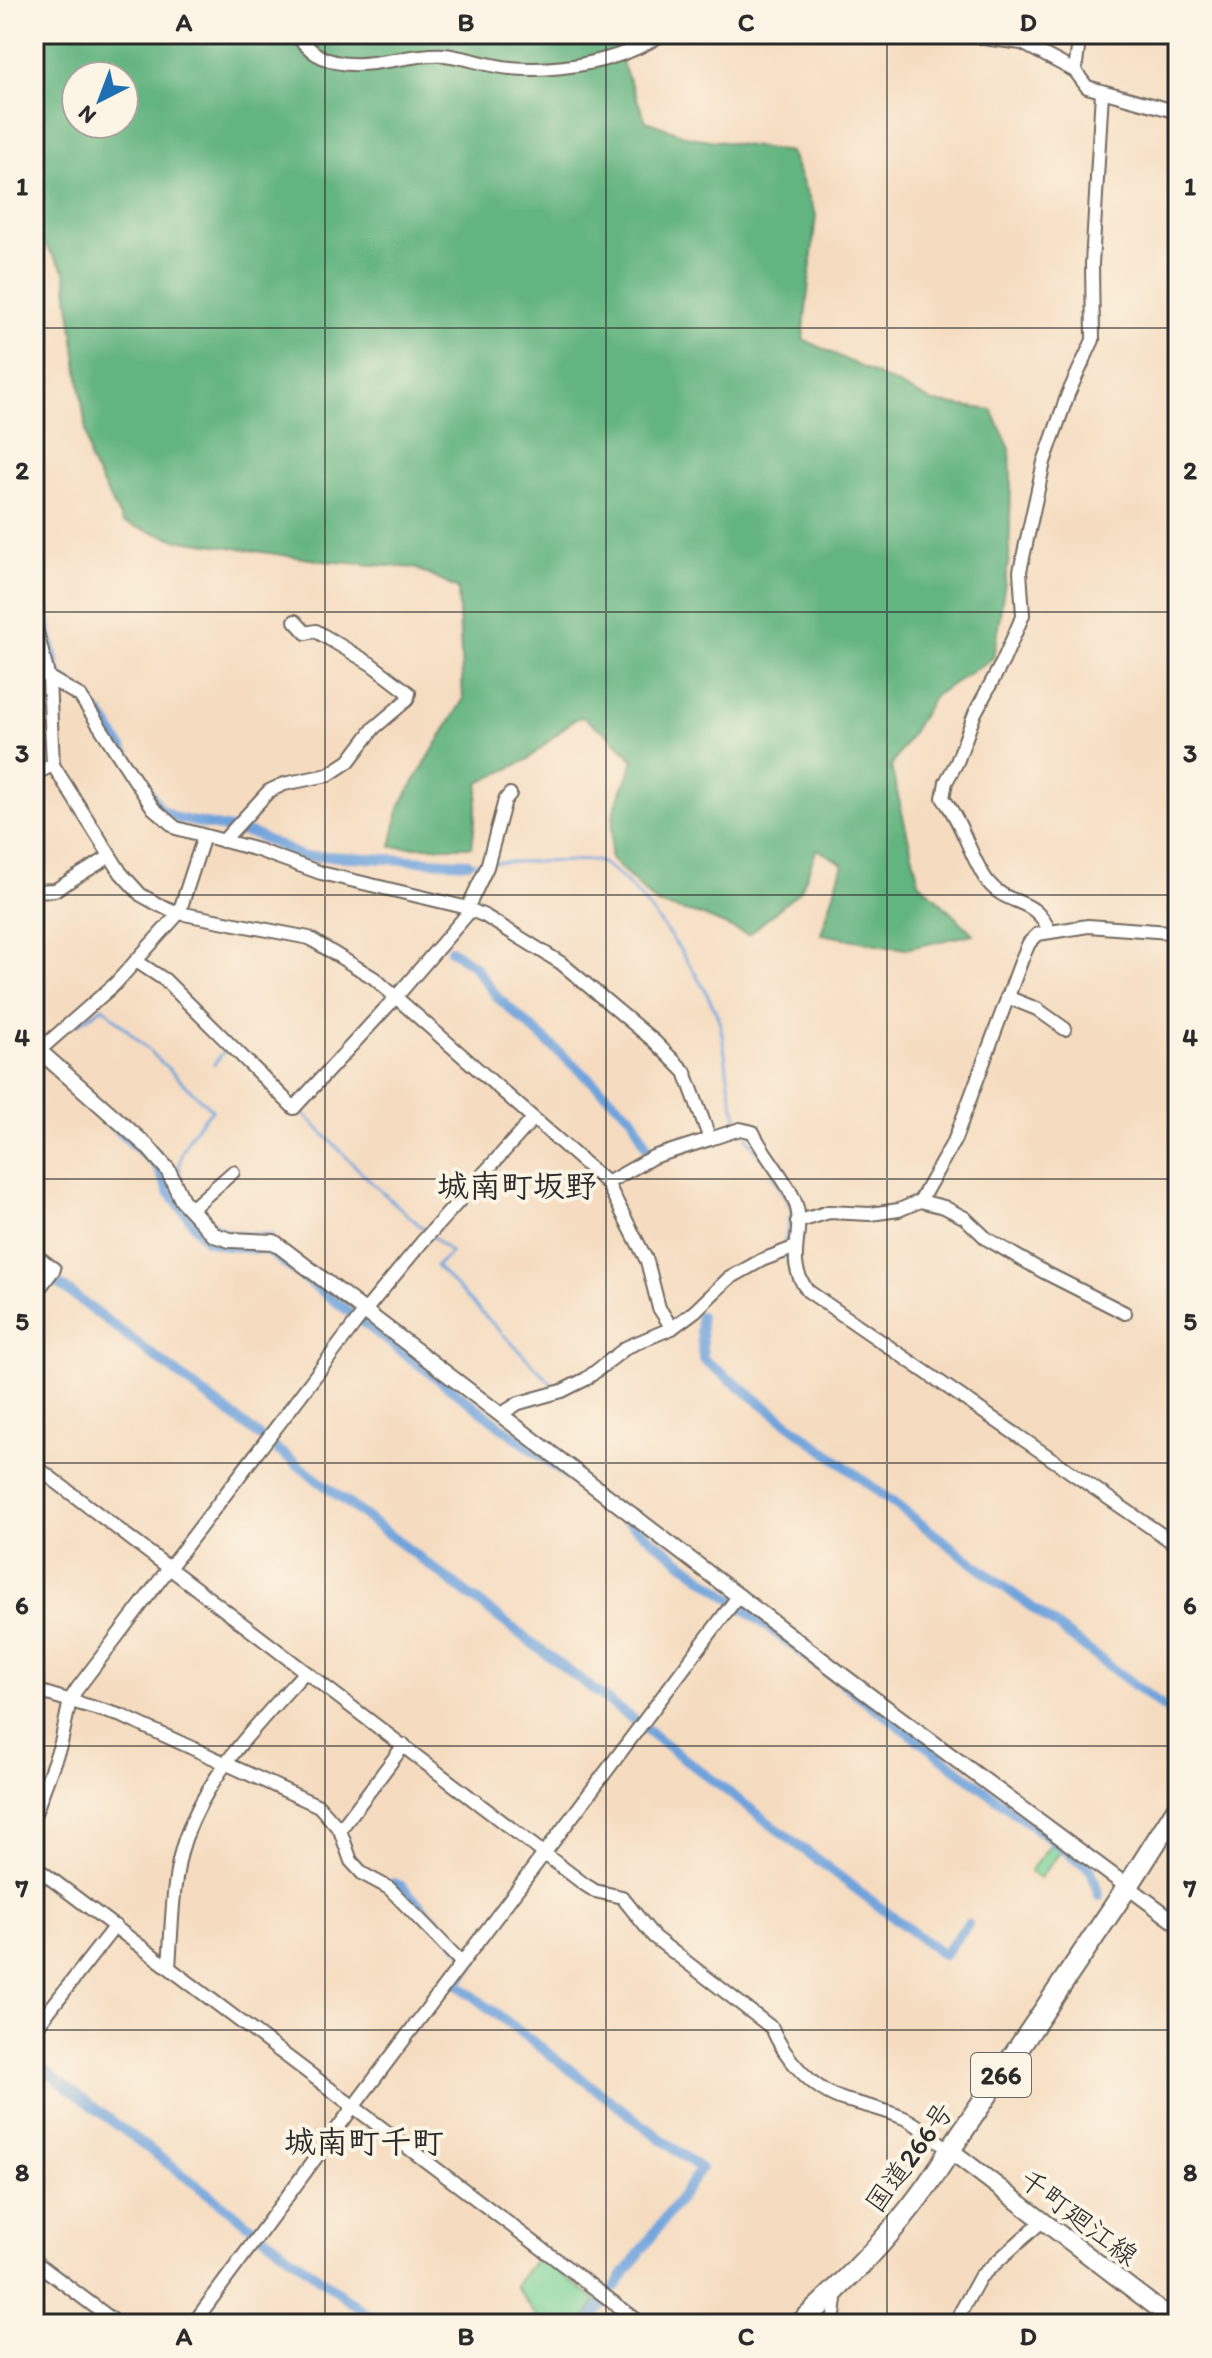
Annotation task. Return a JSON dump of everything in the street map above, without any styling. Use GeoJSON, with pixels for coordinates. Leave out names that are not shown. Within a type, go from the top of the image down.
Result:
{"type":"FeatureCollection","features":[{"type":"Feature","properties":{"kind":"highway","name":"国道266号"},"geometry":{"type":"LineString","coordinates":[[800,2324],[838,2288],[927,2189],[1178,1807]]}},
{"type":"Feature","properties":{"kind":"main road","name":"千町廻江線"},"geometry":{"type":"LineString","coordinates":[[950,2150],[1178,2324]]}},
{"type":"Feature","properties":{"kind":"street"},"geometry":{"type":"LineString","coordinates":[[295,34],[319,56],[348,63],[431,55],[509,68],[545,68],[599,61],[646,44],[662,34]]}},
{"type":"Feature","properties":{"kind":"street"},"geometry":{"type":"LineString","coordinates":[[979,34],[983,38],[1022,43],[1075,71],[1087,87],[1178,112]]}},
{"type":"Feature","properties":{"kind":"street"},"geometry":{"type":"LineString","coordinates":[[1075,71],[1080,34]]}},
{"type":"Feature","properties":{"kind":"street"},"geometry":{"type":"LineString","coordinates":[[1050,932],[1045,919],[1035,908],[1011,899],[990,884],[958,820],[943,798],[946,782],[975,713],[1023,615],[1020,571],[1044,462],[1068,394],[1093,340],[1092,264],[1102,92]]}},
{"type":"Feature","properties":{"kind":"street"},"geometry":{"type":"LineString","coordinates":[[34,621],[49,679],[53,765],[109,857],[141,895],[179,913],[309,938],[374,978],[607,1183],[647,1261],[659,1308],[672,1328]]}},
{"type":"Feature","properties":{"kind":"street"},"geometry":{"type":"LineString","coordinates":[[223,841],[269,791],[284,784],[328,775],[349,761],[374,728],[407,700],[409,693],[371,664],[316,631],[306,633],[295,621]]}},
{"type":"Feature","properties":{"kind":"street"},"geometry":{"type":"LineString","coordinates":[[34,669],[80,696],[153,808],[176,828],[258,850],[321,873],[415,894],[469,910],[485,916],[561,963],[654,1041],[685,1072],[710,1139]]}},
{"type":"Feature","properties":{"kind":"street"},"geometry":{"type":"LineString","coordinates":[[34,774],[53,765]]}},
{"type":"Feature","properties":{"kind":"street"},"geometry":{"type":"LineString","coordinates":[[136,961],[165,980],[294,1108],[396,997],[469,910],[487,867],[505,800],[510,794]]}},
{"type":"Feature","properties":{"kind":"street"},"geometry":{"type":"LineString","coordinates":[[204,836],[179,913],[115,984],[36,1050],[154,1152],[168,1170],[182,1200],[214,1235],[230,1240],[274,1242],[850,1681],[1178,1924]]}},
{"type":"Feature","properties":{"kind":"street"},"geometry":{"type":"LineString","coordinates":[[34,891],[55,890],[109,857]]}},
{"type":"Feature","properties":{"kind":"street"},"geometry":{"type":"LineString","coordinates":[[920,1201],[955,1139],[1029,943],[1038,934],[1088,926],[1178,935]]}},
{"type":"Feature","properties":{"kind":"street"},"geometry":{"type":"LineString","coordinates":[[1007,997],[1037,1009],[1065,1029]]}},
{"type":"Feature","properties":{"kind":"street"},"geometry":{"type":"LineString","coordinates":[[34,1816],[61,1743],[70,1700],[167,1567],[364,1312],[422,1242],[533,1119]]}},
{"type":"Feature","properties":{"kind":"street"},"geometry":{"type":"LineString","coordinates":[[607,1183],[653,1157],[740,1129],[753,1132],[775,1165],[798,1212],[798,1274],[808,1291],[1178,1546]]}},
{"type":"Feature","properties":{"kind":"street"},"geometry":{"type":"LineString","coordinates":[[190,1210],[233,1172]]}},
{"type":"Feature","properties":{"kind":"street"},"geometry":{"type":"LineString","coordinates":[[797,1222],[829,1212],[870,1214],[899,1210],[920,1201],[944,1207],[965,1218],[987,1239],[1021,1259],[1125,1313]]}},
{"type":"Feature","properties":{"kind":"street"},"geometry":{"type":"LineString","coordinates":[[501,1414],[519,1403],[562,1391],[586,1379],[627,1347],[672,1328],[728,1279],[762,1260],[796,1247]]}},
{"type":"Feature","properties":{"kind":"street"},"geometry":{"type":"LineString","coordinates":[[34,1254],[54,1269],[34,1295]]}},
{"type":"Feature","properties":{"kind":"street"},"geometry":{"type":"LineString","coordinates":[[34,1465],[545,1855],[595,1891],[622,1897],[654,1937],[772,2028],[779,2046],[821,2089],[907,2120],[950,2150]]}},
{"type":"Feature","properties":{"kind":"street"},"geometry":{"type":"LineString","coordinates":[[193,2324],[739,1595]]}},
{"type":"Feature","properties":{"kind":"street"},"geometry":{"type":"LineString","coordinates":[[169,1967],[184,1842],[197,1810],[242,1740],[305,1672]]}},
{"type":"Feature","properties":{"kind":"street"},"geometry":{"type":"LineString","coordinates":[[34,1690],[126,1718],[319,1806],[340,1830],[351,1861],[357,1868],[389,1888],[462,1963]]}},
{"type":"Feature","properties":{"kind":"street"},"geometry":{"type":"LineString","coordinates":[[340,1830],[404,1745]]}},
{"type":"Feature","properties":{"kind":"street"},"geometry":{"type":"LineString","coordinates":[[34,1866],[642,2324]]}},
{"type":"Feature","properties":{"kind":"street"},"geometry":{"type":"LineString","coordinates":[[34,2030],[115,1926]]}},
{"type":"Feature","properties":{"kind":"street"},"geometry":{"type":"LineString","coordinates":[[954,2324],[980,2277],[1041,2222]]}},
{"type":"Feature","properties":{"kind":"street"},"geometry":{"type":"LineString","coordinates":[[34,2261],[118,2324]]}},
{"type":"Feature","properties":{"kind":"street"},"geometry":{"type":"LineString","coordinates":[[833,2324],[838,2288]]}},
{"type":"Feature","properties":{"kind":"green space"},"geometry":{"type":"Polygon","coordinates":[[[34,34],[610,34],[646,121],[690,137],[790,152],[816,215],[803,339],[933,402],[992,410],[1010,449],[1009,558],[993,658],[934,696],[891,767],[919,882],[973,934],[905,949],[821,934],[843,864],[817,849],[801,890],[748,935],[701,915],[657,904],[610,858],[614,810],[634,760],[608,734],[582,717],[573,720],[527,760],[479,783],[472,847],[391,847],[400,805],[463,700],[458,589],[415,568],[324,561],[175,539],[123,523],[90,461],[65,271],[34,231],[34,34]]]}},
{"type":"Feature","properties":{"kind":"green space"},"geometry":{"type":"Polygon","coordinates":[[[1051,1844],[1061,1851],[1039,1879],[1030,1871],[1051,1844]]]}},
{"type":"Feature","properties":{"kind":"green space"},"geometry":{"type":"Polygon","coordinates":[[[538,2256],[597,2301],[582,2324],[542,2324],[515,2286],[538,2256]]]}},
{"type":"Feature","properties":{"kind":"waterway"},"geometry":{"type":"LineString","coordinates":[[34,568],[41,584],[57,674],[72,688]]}},
{"type":"Feature","properties":{"kind":"waterway"},"geometry":{"type":"LineString","coordinates":[[87,702],[102,716],[160,809],[176,818],[254,834],[303,857],[468,863]]}},
{"type":"Feature","properties":{"kind":"waterway"},"geometry":{"type":"LineString","coordinates":[[492,862],[593,860],[611,869],[629,885],[668,933],[714,1008],[741,1126]]}},
{"type":"Feature","properties":{"kind":"waterway"},"geometry":{"type":"LineString","coordinates":[[468,863],[485,863]]}},
{"type":"Feature","properties":{"kind":"waterway"},"geometry":{"type":"LineString","coordinates":[[451,950],[474,966],[498,998],[632,1117],[649,1152]]}},
{"type":"Feature","properties":{"kind":"waterway"},"geometry":{"type":"LineString","coordinates":[[77,1025],[103,1007],[212,1110],[194,1131],[182,1153],[180,1177],[194,1201]]}},
{"type":"Feature","properties":{"kind":"waterway"},"geometry":{"type":"LineString","coordinates":[[214,1064],[228,1046]]}},
{"type":"Feature","properties":{"kind":"waterway"},"geometry":{"type":"LineString","coordinates":[[86,1101],[157,1166],[169,1192],[206,1240],[220,1245],[267,1250],[1091,1870],[1099,1896]]}},
{"type":"Feature","properties":{"kind":"waterway"},"geometry":{"type":"LineString","coordinates":[[301,1111],[372,1183],[425,1230]]}},
{"type":"Feature","properties":{"kind":"waterway"},"geometry":{"type":"LineString","coordinates":[[746,1136],[762,1159]]}},
{"type":"Feature","properties":{"kind":"waterway"},"geometry":{"type":"LineString","coordinates":[[773,1175],[792,1210],[783,1250]]}},
{"type":"Feature","properties":{"kind":"waterway"},"geometry":{"type":"LineString","coordinates":[[199,1207],[224,1229],[273,1235]]}},
{"type":"Feature","properties":{"kind":"waterway"},"geometry":{"type":"LineString","coordinates":[[431,1235],[451,1253],[436,1266],[553,1385]]}},
{"type":"Feature","properties":{"kind":"waterway"},"geometry":{"type":"LineString","coordinates":[[786,1257],[797,1289],[805,1295]]}},
{"type":"Feature","properties":{"kind":"waterway"},"geometry":{"type":"LineString","coordinates":[[34,1265],[943,1955],[968,1924]]}},
{"type":"Feature","properties":{"kind":"waterway"},"geometry":{"type":"LineString","coordinates":[[700,1316],[703,1359],[1178,1718]]}},
{"type":"Feature","properties":{"kind":"waterway"},"geometry":{"type":"LineString","coordinates":[[394,1883],[401,1886],[474,1960],[457,1984],[701,2169],[588,2324]]}},
{"type":"Feature","properties":{"kind":"waterway"},"geometry":{"type":"LineString","coordinates":[[34,2062],[380,2324]]}},
{"type":"Feature","properties":{"kind":"waterway"},"geometry":{"type":"LineString","coordinates":[[34,2270],[107,2324]]}},
{"type":"Feature","properties":{"kind":"district","name":"城南町坂野"},"geometry":{"type":"Point","coordinates":[517,1186]}},
{"type":"Feature","properties":{"kind":"district","name":"城南町千町"},"geometry":{"type":"Point","coordinates":[364,2142]}}]}
